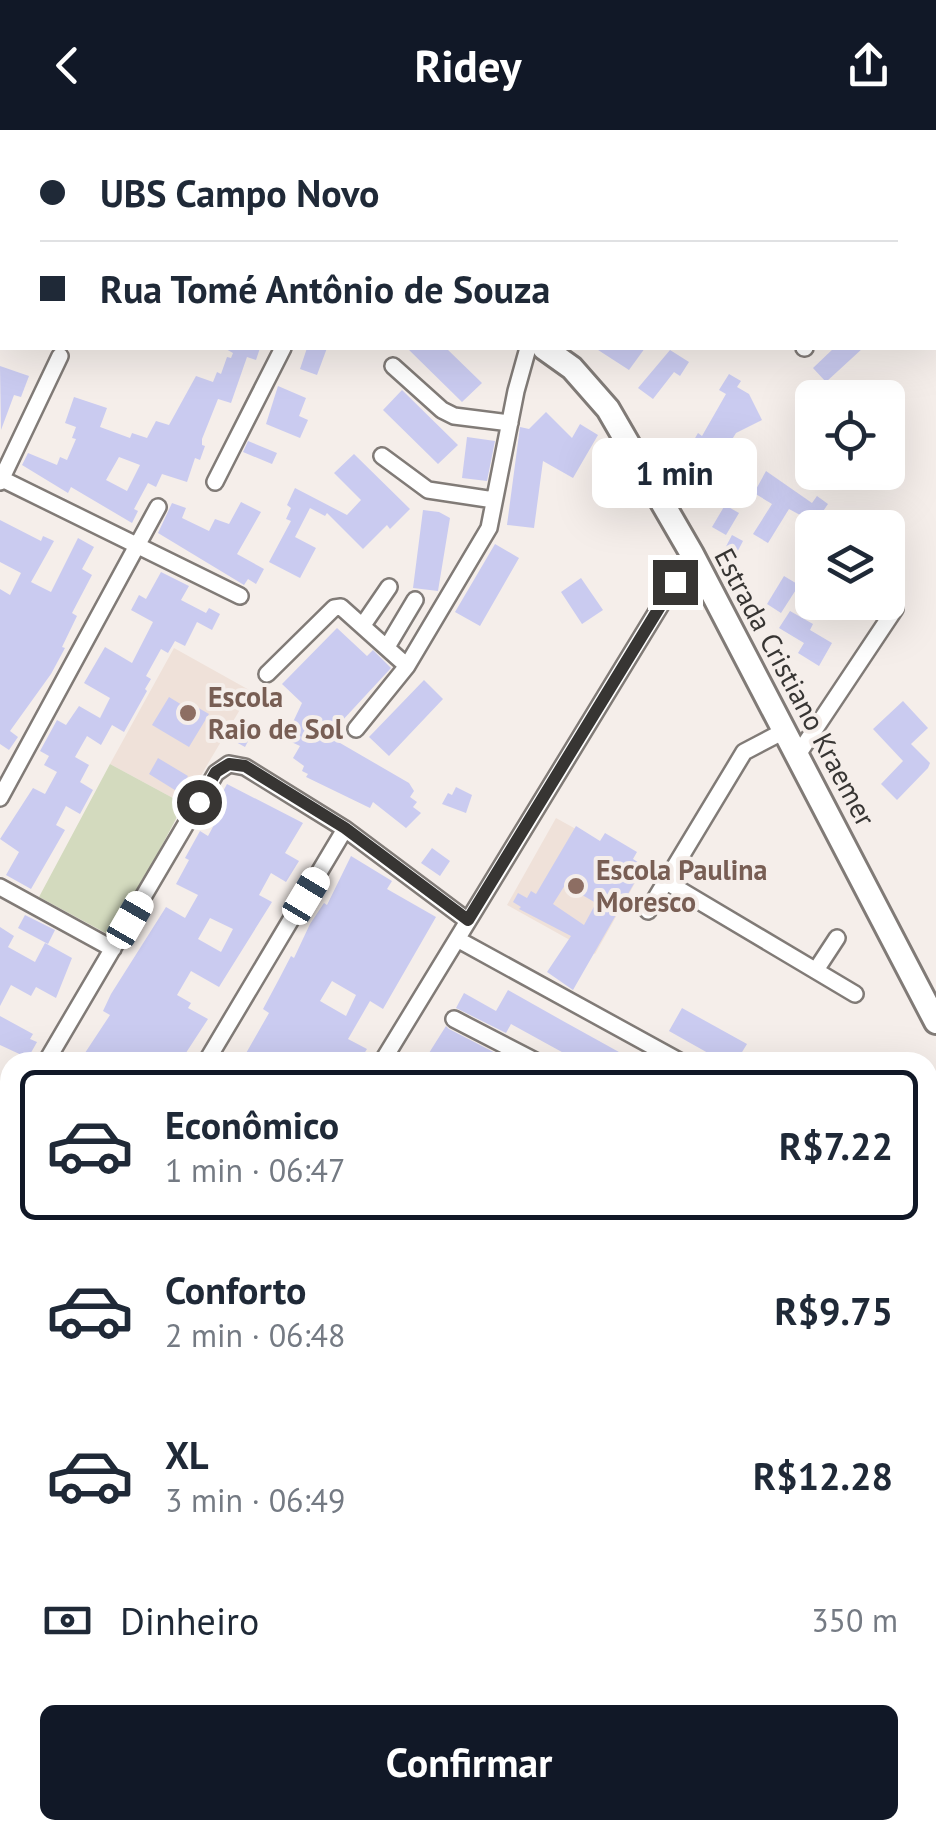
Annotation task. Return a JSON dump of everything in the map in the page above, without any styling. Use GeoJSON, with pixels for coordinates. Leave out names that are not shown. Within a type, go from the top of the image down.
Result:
{"type":"FeatureCollection","features":[{"type":"Feature","properties":{"kind":"main road","name":"Estrada Cristiano Kraemer"},"geometry":{"type":"LineString","coordinates":[[547,350],[572,368],[608,409],[692,554],[936,1022]]}},
{"type":"Feature","properties":{"kind":"street"},"geometry":{"type":"LineString","coordinates":[[215,482],[282,350]]}},
{"type":"Feature","properties":{"kind":"street"},"geometry":{"type":"LineString","coordinates":[[356,729],[407,666],[489,528],[528,350]]}},
{"type":"Feature","properties":{"kind":"street"},"geometry":{"type":"LineString","coordinates":[[60,356],[1,481],[240,596]]}},
{"type":"Feature","properties":{"kind":"street"},"geometry":{"type":"LineString","coordinates":[[393,366],[454,416],[510,423]]}},
{"type":"Feature","properties":{"kind":"street"},"geometry":{"type":"LineString","coordinates":[[382,456],[428,490],[494,500]]}},
{"type":"Feature","properties":{"kind":"street"},"geometry":{"type":"LineString","coordinates":[[0,798],[158,506]]}},
{"type":"Feature","properties":{"kind":"street"},"geometry":{"type":"LineString","coordinates":[[388,1052],[692,554]]}},
{"type":"Feature","properties":{"kind":"street"},"geometry":{"type":"LineString","coordinates":[[364,625],[389,587]]}},
{"type":"Feature","properties":{"kind":"street"},"geometry":{"type":"LineString","coordinates":[[387,647],[415,600]]}},
{"type":"Feature","properties":{"kind":"street"},"geometry":{"type":"LineString","coordinates":[[267,674],[334,608],[348,610],[407,666]]}},
{"type":"Feature","properties":{"kind":"street"},"geometry":{"type":"LineString","coordinates":[[797,756],[888,620]]}},
{"type":"Feature","properties":{"kind":"street"},"geometry":{"type":"LineString","coordinates":[[648,910],[744,752],[784,731]]}},
{"type":"Feature","properties":{"kind":"street"},"geometry":{"type":"LineString","coordinates":[[52,1052],[216,772],[229,764],[245,766],[345,828],[468,920]]}},
{"type":"Feature","properties":{"kind":"street"},"geometry":{"type":"LineString","coordinates":[[212,1052],[345,828]]}},
{"type":"Feature","properties":{"kind":"street"},"geometry":{"type":"LineString","coordinates":[[665,882],[856,994]]}},
{"type":"Feature","properties":{"kind":"street"},"geometry":{"type":"LineString","coordinates":[[0,887],[113,950]]}},
{"type":"Feature","properties":{"kind":"street"},"geometry":{"type":"LineString","coordinates":[[816,970],[836,938]]}},
{"type":"Feature","properties":{"kind":"street"},"geometry":{"type":"LineString","coordinates":[[456,939],[650,1052]]}},
{"type":"Feature","properties":{"kind":"street"},"geometry":{"type":"LineString","coordinates":[[454,1019],[518,1052]]}},
{"type":"Feature","properties":{"kind":"shaded area","name":"Escola Raio de Sol"},"geometry":{"type":"Polygon","coordinates":[[[174,648],[251,691],[184,804],[110,764],[174,648]]]}},
{"type":"Feature","properties":{"kind":"shaded area","name":"Escola Paulina Moresco"},"geometry":{"type":"Polygon","coordinates":[[[556,818],[644,867],[595,954],[507,905],[556,818]]]}},
{"type":"Feature","properties":{"kind":"green space"},"geometry":{"type":"Polygon","coordinates":[[[110,764],[184,804],[113,937],[39,897],[110,764]]]}},
{"type":"Feature","properties":{"kind":"building"},"geometry":{"type":"Polygon","coordinates":[[[228,350],[259,350],[256,360],[247,357],[231,403],[218,399],[202,439],[205,446],[200,460],[195,458],[187,482],[162,474],[156,487],[148,483],[134,509],[138,511],[132,523],[71,487],[68,493],[22,465],[28,453],[57,465],[60,457],[67,460],[76,439],[72,438],[76,427],[65,423],[74,397],[107,408],[100,427],[130,438],[132,433],[147,438],[156,421],[169,425],[196,376],[213,382],[217,372],[221,374],[227,357],[231,358],[233,353],[228,350]],[[119,457],[106,480],[127,491],[140,465],[119,457]]]}},
{"type":"Feature","properties":{"kind":"building"},"geometry":{"type":"Polygon","coordinates":[[[306,350],[326,350],[317,375],[300,369],[306,350]]]}},
{"type":"Feature","properties":{"kind":"building"},"geometry":{"type":"Polygon","coordinates":[[[409,350],[448,350],[482,383],[462,402],[409,350]]]}},
{"type":"Feature","properties":{"kind":"building"},"geometry":{"type":"Polygon","coordinates":[[[598,350],[644,350],[629,370],[598,350]]]}},
{"type":"Feature","properties":{"kind":"building"},"geometry":{"type":"Polygon","coordinates":[[[670,350],[689,362],[680,376],[674,372],[653,399],[638,388],[670,350]]]}},
{"type":"Feature","properties":{"kind":"building"},"geometry":{"type":"Polygon","coordinates":[[[832,350],[861,350],[828,380],[813,368],[832,350]]]}},
{"type":"Feature","properties":{"kind":"building"},"geometry":{"type":"Polygon","coordinates":[[[0,366],[29,376],[21,397],[14,395],[1,430],[0,366]]]}},
{"type":"Feature","properties":{"kind":"building"},"geometry":{"type":"Polygon","coordinates":[[[729,374],[741,381],[737,387],[749,394],[762,420],[736,433],[717,464],[737,478],[722,504],[705,493],[708,488],[692,476],[701,460],[687,452],[698,433],[702,436],[726,394],[719,390],[729,374]]]}},
{"type":"Feature","properties":{"kind":"building"},"geometry":{"type":"Polygon","coordinates":[[[278,386],[306,398],[299,416],[308,420],[300,438],[266,424],[278,386]]]}},
{"type":"Feature","properties":{"kind":"building"},"geometry":{"type":"Polygon","coordinates":[[[402,390],[458,445],[438,464],[383,410],[402,390]]]}},
{"type":"Feature","properties":{"kind":"building"},"geometry":{"type":"Polygon","coordinates":[[[546,412],[572,438],[580,424],[598,435],[573,478],[543,461],[534,528],[507,525],[520,427],[529,429],[546,412]]]}},
{"type":"Feature","properties":{"kind":"building"},"geometry":{"type":"Polygon","coordinates":[[[467,437],[495,441],[487,481],[462,478],[467,437]]]}},
{"type":"Feature","properties":{"kind":"building"},"geometry":{"type":"Polygon","coordinates":[[[248,441],[277,453],[272,464],[243,452],[248,441]]]}},
{"type":"Feature","properties":{"kind":"building"},"geometry":{"type":"Polygon","coordinates":[[[354,454],[410,509],[363,549],[327,513],[325,516],[310,508],[295,537],[316,548],[300,578],[269,562],[291,521],[286,519],[291,508],[287,505],[295,488],[347,515],[361,500],[334,473],[354,454]]]}},
{"type":"Feature","properties":{"kind":"building"},"geometry":{"type":"Polygon","coordinates":[[[766,471],[812,503],[817,496],[828,504],[824,510],[795,512],[789,509],[768,543],[753,534],[772,504],[754,493],[766,471]]]}},
{"type":"Feature","properties":{"kind":"building"},"geometry":{"type":"Polygon","coordinates":[[[241,502],[261,512],[237,554],[264,569],[256,584],[248,579],[244,585],[158,533],[172,503],[186,508],[182,518],[209,531],[215,519],[229,524],[241,502]]]}},
{"type":"Feature","properties":{"kind":"building"},"geometry":{"type":"Polygon","coordinates":[[[725,505],[739,513],[726,535],[712,527],[725,505]]]}},
{"type":"Feature","properties":{"kind":"building"},"geometry":{"type":"Polygon","coordinates":[[[423,510],[450,518],[438,591],[413,588],[423,510]]]}},
{"type":"Feature","properties":{"kind":"building"},"geometry":{"type":"Polygon","coordinates":[[[0,520],[41,541],[43,536],[54,541],[31,582],[51,592],[78,538],[94,547],[82,569],[92,575],[72,613],[77,616],[62,647],[65,648],[10,731],[18,737],[9,750],[0,744],[0,589],[10,595],[21,573],[0,562],[0,520]]]}},
{"type":"Feature","properties":{"kind":"building"},"geometry":{"type":"Polygon","coordinates":[[[732,535],[743,541],[731,564],[720,558],[732,535]]]}},
{"type":"Feature","properties":{"kind":"building"},"geometry":{"type":"Polygon","coordinates":[[[495,544],[519,558],[480,626],[455,612],[495,544]]]}},
{"type":"Feature","properties":{"kind":"building"},"geometry":{"type":"Polygon","coordinates":[[[161,572],[189,586],[181,600],[206,613],[209,608],[220,614],[212,630],[197,622],[185,646],[175,641],[168,653],[161,649],[146,676],[151,679],[147,691],[124,732],[112,725],[101,745],[87,736],[75,757],[89,765],[80,782],[93,790],[80,814],[66,806],[56,825],[65,830],[31,889],[6,875],[19,852],[0,839],[33,788],[45,794],[57,772],[44,765],[49,756],[40,751],[57,720],[66,725],[79,706],[100,718],[110,698],[84,683],[105,647],[132,663],[153,622],[131,610],[139,595],[146,599],[161,572]]]}},
{"type":"Feature","properties":{"kind":"building"},"geometry":{"type":"Polygon","coordinates":[[[784,576],[795,583],[795,591],[781,613],[767,604],[784,576]]]}},
{"type":"Feature","properties":{"kind":"building"},"geometry":{"type":"Polygon","coordinates":[[[581,578],[603,610],[582,624],[561,592],[581,578]]]}},
{"type":"Feature","properties":{"kind":"building"},"geometry":{"type":"Polygon","coordinates":[[[790,611],[795,620],[813,624],[810,630],[832,643],[819,666],[798,653],[804,643],[779,628],[790,611]]]}},
{"type":"Feature","properties":{"kind":"building"},"geometry":{"type":"Polygon","coordinates":[[[337,628],[367,656],[373,650],[391,668],[328,736],[409,783],[414,791],[410,797],[417,802],[413,807],[421,813],[406,828],[373,802],[370,808],[306,777],[304,766],[293,758],[300,746],[285,739],[302,703],[282,684],[337,628]]]}},
{"type":"Feature","properties":{"kind":"building"},"geometry":{"type":"Polygon","coordinates":[[[424,680],[443,699],[389,756],[369,737],[424,680]]]}},
{"type":"Feature","properties":{"kind":"building"},"geometry":{"type":"Polygon","coordinates":[[[169,697],[192,711],[195,706],[209,714],[189,747],[152,725],[169,697]]]}},
{"type":"Feature","properties":{"kind":"building"},"geometry":{"type":"Polygon","coordinates":[[[903,701],[928,728],[911,744],[930,763],[897,800],[881,784],[903,761],[873,729],[903,701]]]}},
{"type":"Feature","properties":{"kind":"building"},"geometry":{"type":"Polygon","coordinates":[[[232,721],[254,730],[245,747],[225,736],[232,721]]]}},
{"type":"Feature","properties":{"kind":"building"},"geometry":{"type":"Polygon","coordinates":[[[158,758],[188,776],[178,792],[149,774],[158,758]]]}},
{"type":"Feature","properties":{"kind":"building"},"geometry":{"type":"Polygon","coordinates":[[[227,784],[303,823],[285,853],[299,861],[286,882],[271,873],[259,895],[272,902],[219,987],[191,971],[177,995],[191,1003],[188,1008],[208,1019],[187,1052],[86,1052],[110,1015],[103,1011],[111,994],[166,907],[185,918],[198,895],[176,884],[200,831],[208,836],[221,812],[217,809],[223,799],[220,797],[227,784]],[[210,918],[198,939],[221,952],[233,929],[210,918]]]}},
{"type":"Feature","properties":{"kind":"building"},"geometry":{"type":"Polygon","coordinates":[[[456,787],[472,795],[466,813],[442,804],[456,787]]]}},
{"type":"Feature","properties":{"kind":"building","name":"Escola Paulina Moresco"},"geometry":{"type":"Polygon","coordinates":[[[576,826],[600,841],[605,833],[637,852],[633,859],[644,866],[573,990],[547,972],[571,936],[519,909],[513,902],[518,893],[527,898],[531,891],[536,894],[576,826]],[[565,885],[553,904],[584,925],[596,903],[565,885]]]}},
{"type":"Feature","properties":{"kind":"building"},"geometry":{"type":"Polygon","coordinates":[[[432,848],[450,861],[440,876],[421,863],[432,848]]]}},
{"type":"Feature","properties":{"kind":"building"},"geometry":{"type":"Polygon","coordinates":[[[351,856],[392,881],[387,889],[436,917],[383,1009],[370,1001],[348,1039],[367,1049],[365,1052],[247,1052],[269,1013],[263,1009],[324,903],[327,905],[351,856]],[[332,981],[320,1001],[346,1016],[356,995],[332,981]]]}},
{"type":"Feature","properties":{"kind":"building"},"geometry":{"type":"Polygon","coordinates":[[[25,915],[55,930],[48,944],[18,928],[25,915]]]}},
{"type":"Feature","properties":{"kind":"building"},"geometry":{"type":"Polygon","coordinates":[[[0,927],[14,936],[8,947],[35,962],[45,943],[72,958],[56,998],[36,987],[31,996],[11,985],[0,1006],[0,927]]]}},
{"type":"Feature","properties":{"kind":"building"},"geometry":{"type":"Polygon","coordinates":[[[508,990],[619,1052],[562,1052],[511,1024],[506,1033],[456,1008],[464,993],[496,1011],[508,990]]]}},
{"type":"Feature","properties":{"kind":"building"},"geometry":{"type":"Polygon","coordinates":[[[682,1008],[747,1044],[742,1052],[706,1052],[669,1031],[682,1008]]]}},
{"type":"Feature","properties":{"kind":"building"},"geometry":{"type":"Polygon","coordinates":[[[0,1016],[33,1034],[30,1039],[37,1042],[31,1052],[15,1052],[0,1045],[0,1016]]]}},
{"type":"Feature","properties":{"kind":"building"},"geometry":{"type":"Polygon","coordinates":[[[446,1026],[494,1052],[430,1052],[446,1026]]]}},
{"type":"Feature","properties":{"kind":"place","name":"Escola Raio de Sol"},"geometry":{"type":"Point","coordinates":[188,713]}},
{"type":"Feature","properties":{"kind":"place","name":"Escola Paulina Moresco"},"geometry":{"type":"Point","coordinates":[576,886]}},
{"type":"Feature","properties":{"kind":"route"},"geometry":{"type":"LineString","coordinates":[[199,802],[216,772],[229,764],[245,766],[345,828],[468,920],[675,582]]}}]}
